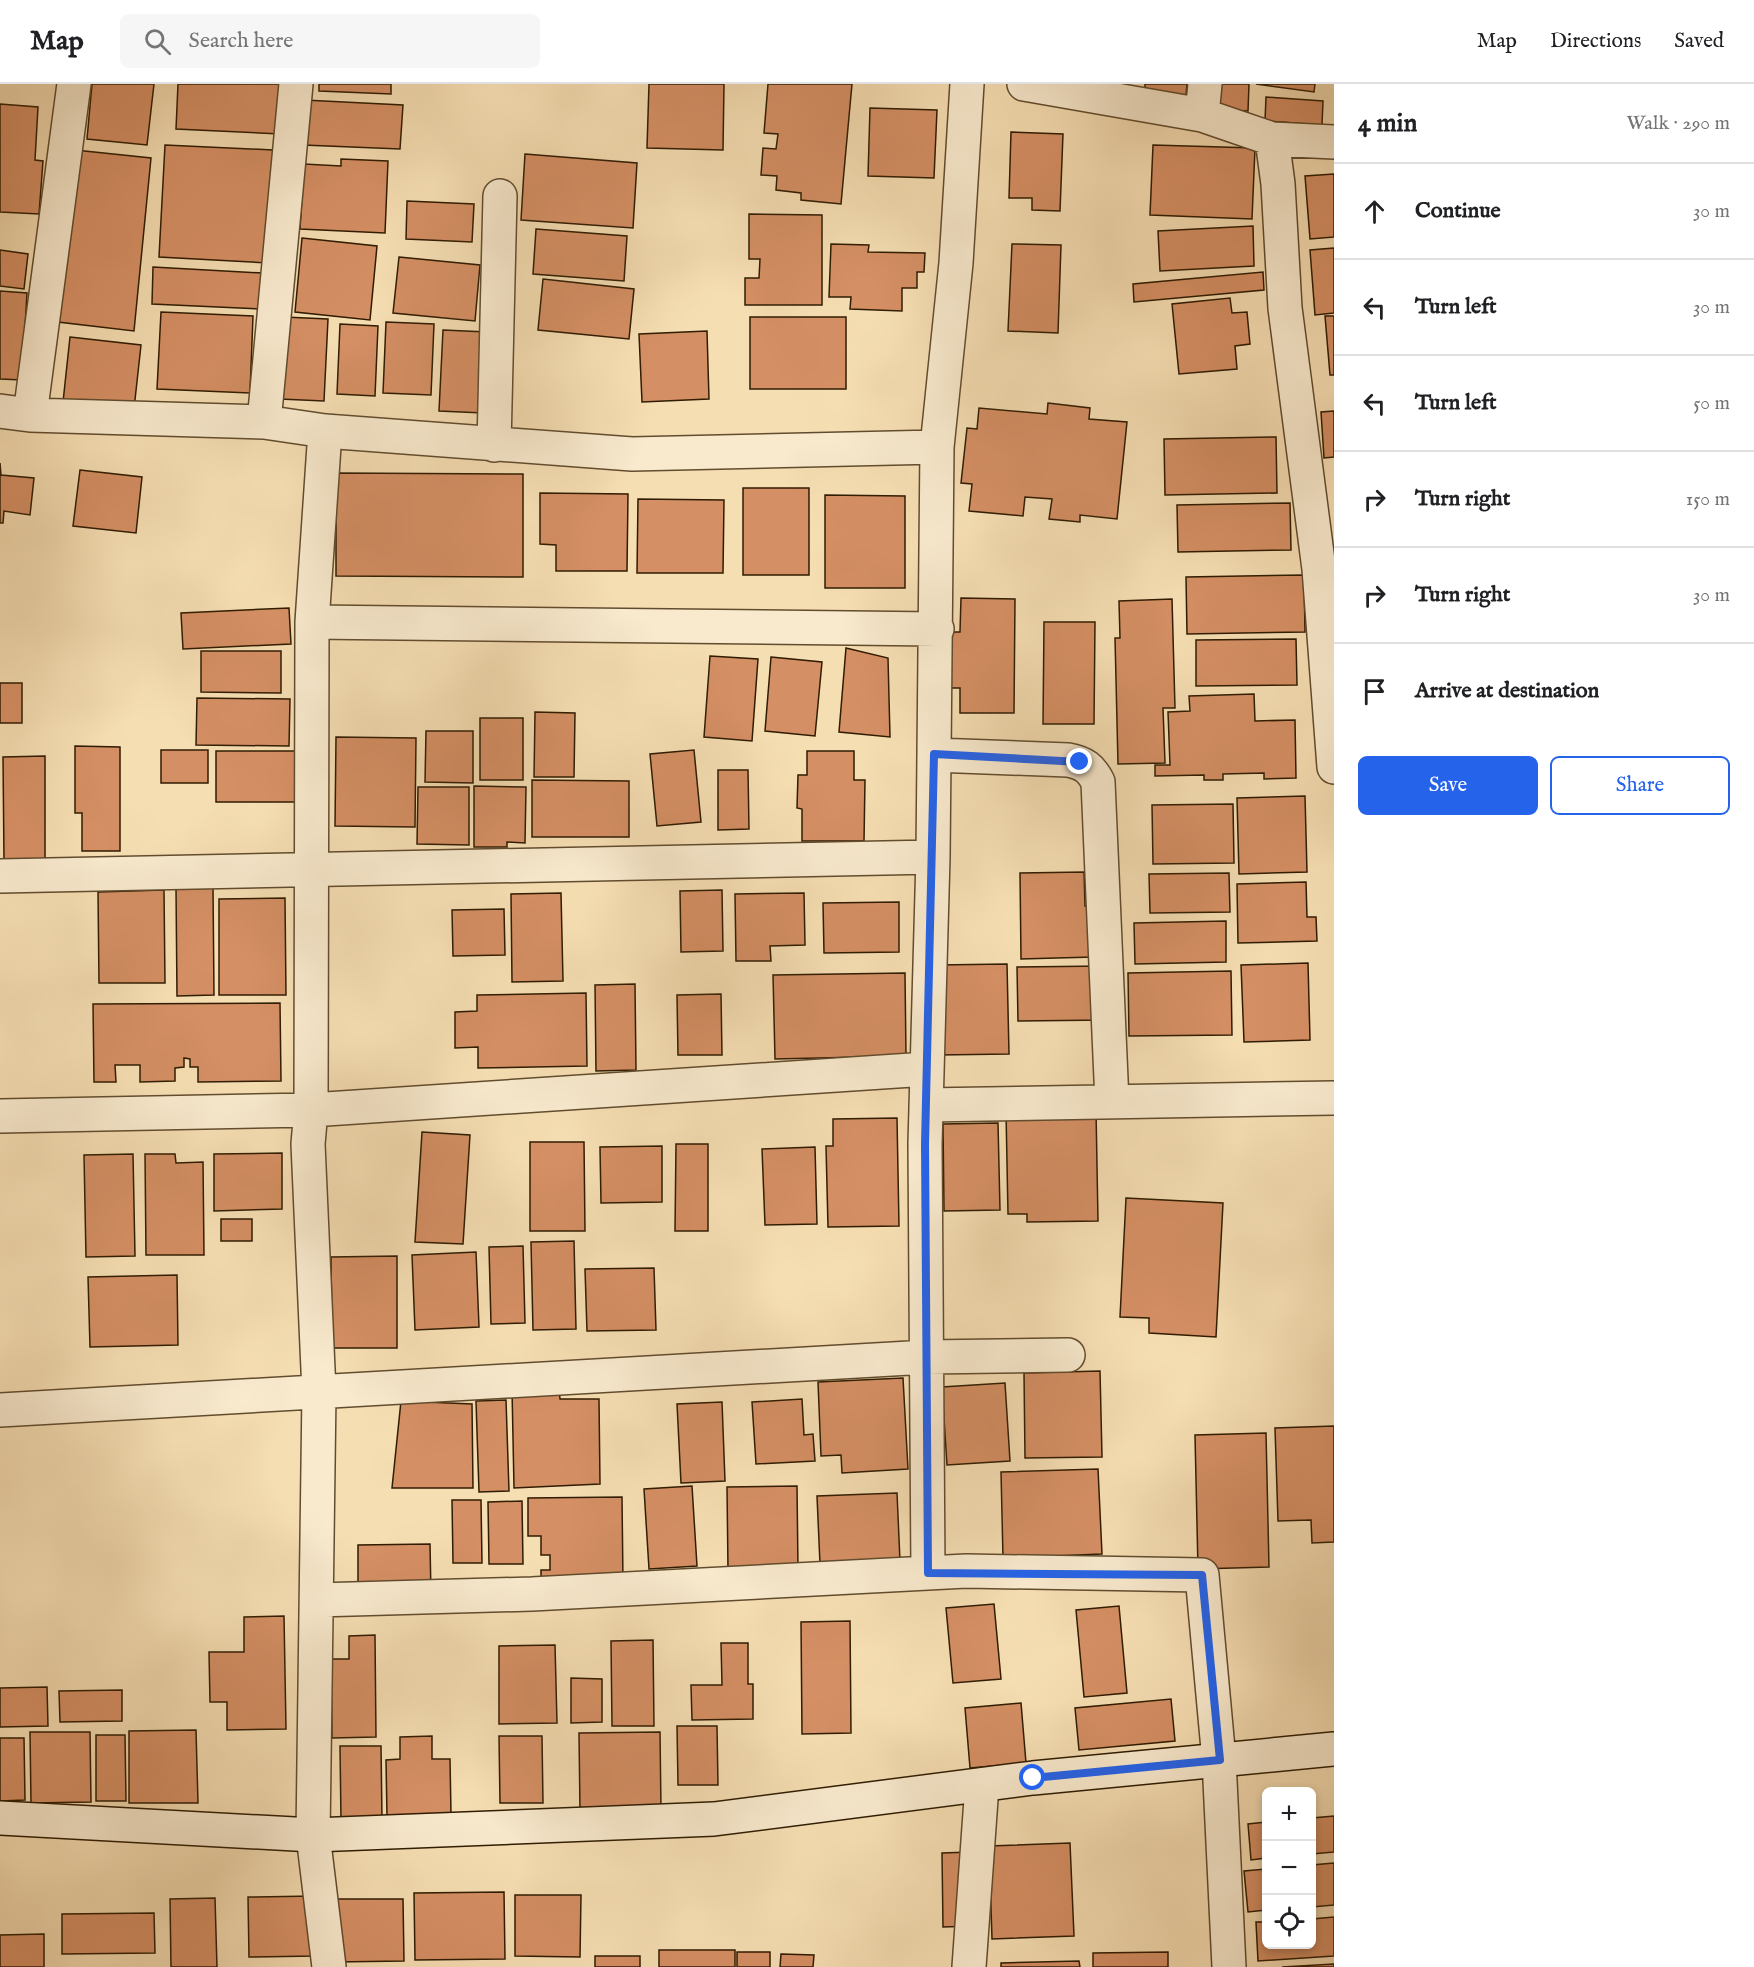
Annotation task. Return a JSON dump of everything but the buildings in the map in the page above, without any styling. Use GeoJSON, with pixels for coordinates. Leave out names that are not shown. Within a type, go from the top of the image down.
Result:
{"type":"FeatureCollection","features":[{"type":"Feature","properties":{"kind":"street"},"geometry":{"type":"LineString","coordinates":[[74,84],[15,413],[264,422],[325,431],[632,454],[937,447]]}},
{"type":"Feature","properties":{"kind":"street"},"geometry":{"type":"LineString","coordinates":[[264,422],[296,84]]}},
{"type":"Feature","properties":{"kind":"street"},"geometry":{"type":"LineString","coordinates":[[928,1573],[926,1105],[933,857],[937,447],[956,263],[967,84]]}},
{"type":"Feature","properties":{"kind":"street"},"geometry":{"type":"LineString","coordinates":[[1024,84],[1204,100],[1272,139],[1334,142]]}},
{"type":"Feature","properties":{"kind":"street"},"geometry":{"type":"LineString","coordinates":[[1272,139],[1278,184],[1285,308],[1319,569],[1334,767]]}},
{"type":"Feature","properties":{"kind":"street"},"geometry":{"type":"LineString","coordinates":[[494,445],[500,196]]}},
{"type":"Feature","properties":{"kind":"street"},"geometry":{"type":"LineString","coordinates":[[325,431],[312,622],[312,1110],[308,1144],[319,1392],[313,1835],[329,1967]]}},
{"type":"Feature","properties":{"kind":"street"},"geometry":{"type":"LineString","coordinates":[[312,622],[936,629]]}},
{"type":"Feature","properties":{"kind":"street"},"geometry":{"type":"LineString","coordinates":[[934,754],[1068,760],[1092,769],[1098,782],[1112,1102]]}},
{"type":"Feature","properties":{"kind":"street"},"geometry":{"type":"LineString","coordinates":[[0,876],[933,857]]}},
{"type":"Feature","properties":{"kind":"street"},"geometry":{"type":"LineString","coordinates":[[0,1116],[312,1110],[927,1069]]}},
{"type":"Feature","properties":{"kind":"street"},"geometry":{"type":"LineString","coordinates":[[926,1105],[1334,1098]]}},
{"type":"Feature","properties":{"kind":"street"},"geometry":{"type":"LineString","coordinates":[[0,1410],[927,1357],[1068,1355]]}},
{"type":"Feature","properties":{"kind":"street"},"geometry":{"type":"LineString","coordinates":[[317,1600],[532,1594],[928,1573],[1202,1575],[1220,1760],[1229,1967]]}},
{"type":"Feature","properties":{"kind":"street"},"geometry":{"type":"LineString","coordinates":[[0,1818],[313,1835],[714,1819],[982,1785],[1334,1749]]}},
{"type":"Feature","properties":{"kind":"street"},"geometry":{"type":"LineString","coordinates":[[969,1967],[982,1785]]}},
{"type":"Feature","properties":{"kind":"route"},"geometry":{"type":"LineString","coordinates":[[1033,1778],[1220,1760],[1202,1575],[966,1571],[928,1573],[925,1144],[934,754],[1080,762]]}}]}
